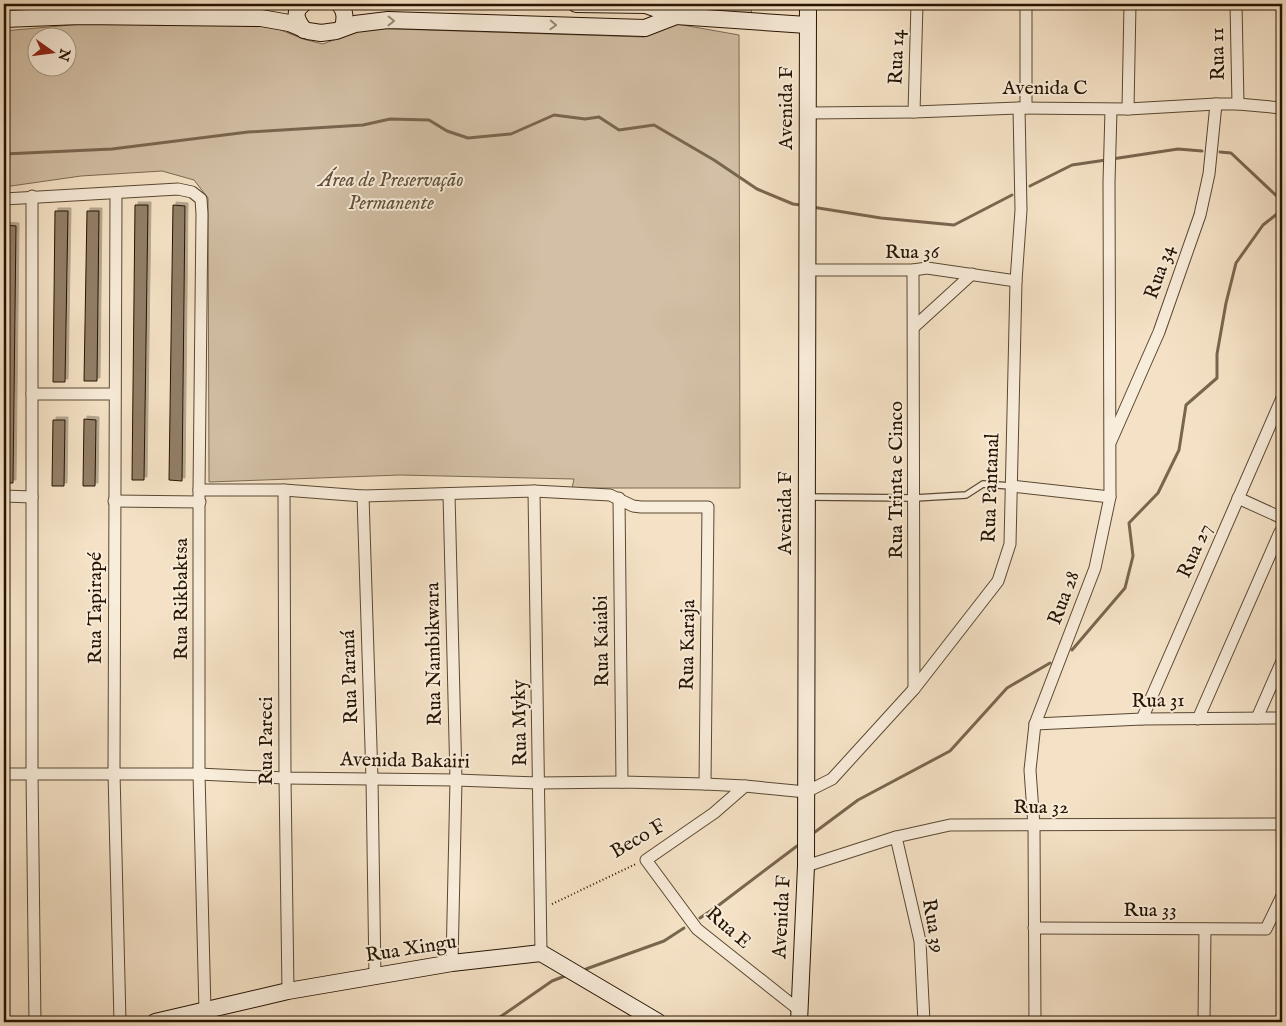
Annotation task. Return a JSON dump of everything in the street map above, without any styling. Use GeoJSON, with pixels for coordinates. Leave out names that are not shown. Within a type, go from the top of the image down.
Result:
{"type":"FeatureCollection","features":[{"type":"Feature","properties":{"kind":"street"},"geometry":{"type":"LineString","coordinates":[[303,4],[299,7],[296,17],[304,30]]}},
{"type":"Feature","properties":{"kind":"street"},"geometry":{"type":"LineString","coordinates":[[339,4],[344,10],[345,16],[343,28]]}},
{"type":"Feature","properties":{"kind":"street"},"geometry":{"type":"LineString","coordinates":[[576,4],[646,4],[676,16],[807,25]]}},
{"type":"Feature","properties":{"kind":"street"},"geometry":{"type":"LineString","coordinates":[[645,28],[646,4]]}},
{"type":"Feature","properties":{"kind":"street","name":"Avenida F"},"geometry":{"type":"LineString","coordinates":[[799,1016],[806,866],[808,4]]}},
{"type":"Feature","properties":{"kind":"street","name":"Rua 14"},"geometry":{"type":"LineString","coordinates":[[914,112],[917,4]]}},
{"type":"Feature","properties":{"kind":"street","name":"Rua Pantanal"},"geometry":{"type":"LineString","coordinates":[[806,792],[832,779],[914,689],[998,581],[1010,544],[1016,281],[1021,210],[1026,4]]}},
{"type":"Feature","properties":{"kind":"street"},"geometry":{"type":"LineString","coordinates":[[1128,110],[1130,4]]}},
{"type":"Feature","properties":{"kind":"street","name":"Rua 11"},"geometry":{"type":"LineString","coordinates":[[1236,4],[1238,104]]}},
{"type":"Feature","properties":{"kind":"street"},"geometry":{"type":"LineString","coordinates":[[4,19],[80,16],[261,18],[289,23],[304,30],[321,33],[355,24],[388,20],[645,28],[676,16]]}},
{"type":"Feature","properties":{"kind":"street","name":"Avenida C"},"geometry":{"type":"LineString","coordinates":[[808,113],[1023,108],[1128,110],[1216,104],[1282,108]]}},
{"type":"Feature","properties":{"kind":"street","name":"Rua 34"},"geometry":{"type":"LineString","coordinates":[[1109,444],[1160,332],[1200,215],[1209,174],[1216,104]]}},
{"type":"Feature","properties":{"kind":"street","name":"Rua 28"},"geometry":{"type":"LineString","coordinates":[[1035,1022],[1034,826],[1030,770],[1035,724],[1095,568],[1110,497],[1108,182],[1111,110]]}},
{"type":"Feature","properties":{"kind":"street","name":"Rua Rikbaktsa"},"geometry":{"type":"LineString","coordinates":[[116,193],[178,189],[192,192],[201,199],[199,774],[205,1011]]}},
{"type":"Feature","properties":{"kind":"street"},"geometry":{"type":"LineString","coordinates":[[4,199],[116,193]]}},
{"type":"Feature","properties":{"kind":"street","name":"Rua Tapirapé"},"geometry":{"type":"LineString","coordinates":[[116,193],[114,773],[120,1022]]}},
{"type":"Feature","properties":{"kind":"street"},"geometry":{"type":"LineString","coordinates":[[32,196],[32,773],[35,1022]]}},
{"type":"Feature","properties":{"kind":"street","name":"Rua 36"},"geometry":{"type":"LineString","coordinates":[[807,270],[913,270],[927,268],[1016,281]]}},
{"type":"Feature","properties":{"kind":"street","name":"Rua Trinta e Cinco"},"geometry":{"type":"LineString","coordinates":[[913,270],[914,689]]}},
{"type":"Feature","properties":{"kind":"street"},"geometry":{"type":"LineString","coordinates":[[914,326],[972,274]]}},
{"type":"Feature","properties":{"kind":"street"},"geometry":{"type":"LineString","coordinates":[[32,394],[114,394]]}},
{"type":"Feature","properties":{"kind":"street","name":"Rua 27"},"geometry":{"type":"LineString","coordinates":[[1142,720],[1282,398]]}},
{"type":"Feature","properties":{"kind":"street"},"geometry":{"type":"LineString","coordinates":[[1011,486],[1110,497]]}},
{"type":"Feature","properties":{"kind":"street"},"geometry":{"type":"LineString","coordinates":[[199,490],[284,490],[363,496],[534,492],[598,494],[619,498]]}},
{"type":"Feature","properties":{"kind":"street","name":"Rua Pareci"},"geometry":{"type":"LineString","coordinates":[[284,490],[288,992]]}},
{"type":"Feature","properties":{"kind":"street","name":"Rua Myky"},"geometry":{"type":"LineString","coordinates":[[534,492],[541,953]]}},
{"type":"Feature","properties":{"kind":"street","name":"Rua Nambikwara"},"geometry":{"type":"LineString","coordinates":[[449,494],[456,780],[452,964]]}},
{"type":"Feature","properties":{"kind":"street"},"geometry":{"type":"LineString","coordinates":[[4,496],[32,497]]}},
{"type":"Feature","properties":{"kind":"street","name":"Rua Paraná"},"geometry":{"type":"LineString","coordinates":[[363,496],[372,779],[375,976]]}},
{"type":"Feature","properties":{"kind":"street","name":"Rua Karaja"},"geometry":{"type":"LineString","coordinates":[[619,498],[633,506],[641,507],[708,507],[705,784]]}},
{"type":"Feature","properties":{"kind":"street","name":"Rua Kaiabi"},"geometry":{"type":"LineString","coordinates":[[619,498],[622,782]]}},
{"type":"Feature","properties":{"kind":"street"},"geometry":{"type":"LineString","coordinates":[[1238,498],[1282,518]]}},
{"type":"Feature","properties":{"kind":"street"},"geometry":{"type":"LineString","coordinates":[[114,501],[200,502]]}},
{"type":"Feature","properties":{"kind":"street"},"geometry":{"type":"LineString","coordinates":[[1198,719],[1280,532]]}},
{"type":"Feature","properties":{"kind":"street"},"geometry":{"type":"LineString","coordinates":[[1257,718],[1282,661]]}},
{"type":"Feature","properties":{"kind":"street","name":"Rua 31"},"geometry":{"type":"LineString","coordinates":[[1035,724],[1282,718]]}},
{"type":"Feature","properties":{"kind":"street","name":"Avenida Bakairi"},"geometry":{"type":"LineString","coordinates":[[4,774],[199,774],[285,778],[539,783],[622,782],[745,786],[806,792]]}},
{"type":"Feature","properties":{"kind":"street","name":"Beco F"},"geometry":{"type":"LineString","coordinates":[[646,860],[714,814],[745,786]]}},
{"type":"Feature","properties":{"kind":"street","name":"Rua 32"},"geometry":{"type":"LineString","coordinates":[[806,866],[896,837],[950,825],[1282,824]]}},
{"type":"Feature","properties":{"kind":"street","name":"Rua 39"},"geometry":{"type":"LineString","coordinates":[[896,837],[920,941],[924,1022]]}},
{"type":"Feature","properties":{"kind":"street","name":"Rua E"},"geometry":{"type":"LineString","coordinates":[[646,860],[697,930],[799,1016]]}},
{"type":"Feature","properties":{"kind":"street","name":"Rua 33"},"geometry":{"type":"LineString","coordinates":[[1034,928],[1266,929],[1282,896]]}},
{"type":"Feature","properties":{"kind":"street"},"geometry":{"type":"LineString","coordinates":[[1204,1022],[1205,928]]}},
{"type":"Feature","properties":{"kind":"street"},"geometry":{"type":"LineString","coordinates":[[541,953],[658,1022]]}},
{"type":"Feature","properties":{"kind":"street","name":"Rua Xingu"},"geometry":{"type":"LineString","coordinates":[[155,1022],[288,992],[375,976],[541,953]]}},
{"type":"Feature","properties":{"kind":"lane"},"geometry":{"type":"LineString","coordinates":[[807,497],[915,498],[966,495],[983,484],[1011,486]]}},
{"type":"Feature","properties":{"kind":"path","name":"Beco F"},"geometry":{"type":"LineString","coordinates":[[541,909],[646,860]]}},
{"type":"Feature","properties":{"kind":"green space"},"geometry":{"type":"Polygon","coordinates":[[[677,4],[752,4],[751,17],[677,4]]]}},
{"type":"Feature","properties":{"kind":"green space","name":"Área de Preservação Permanente"},"geometry":{"type":"Polygon","coordinates":[[[82,24],[271,26],[303,39],[323,44],[365,28],[644,37],[677,24],[739,35],[740,488],[572,488],[574,479],[400,475],[209,482],[208,198],[194,180],[162,171],[81,176],[4,187],[4,31],[28,29],[28,78],[78,78],[78,28],[37,28],[82,24]]]}},
{"type":"Feature","properties":{"kind":"building"},"geometry":{"type":"Polygon","coordinates":[[[135,205],[148,205],[144,480],[132,480],[135,205]]]}},
{"type":"Feature","properties":{"kind":"building"},"geometry":{"type":"Polygon","coordinates":[[[173,205],[185,206],[182,481],[169,480],[173,205]]]}},
{"type":"Feature","properties":{"kind":"building"},"geometry":{"type":"Polygon","coordinates":[[[55,211],[68,211],[65,382],[53,382],[55,211]]]}},
{"type":"Feature","properties":{"kind":"building"},"geometry":{"type":"Polygon","coordinates":[[[87,211],[99,211],[97,381],[84,381],[87,211]]]}},
{"type":"Feature","properties":{"kind":"building"},"geometry":{"type":"Polygon","coordinates":[[[4,225],[16,226],[13,483],[4,483],[4,225]]]}},
{"type":"Feature","properties":{"kind":"building"},"geometry":{"type":"Polygon","coordinates":[[[84,419],[96,420],[95,486],[83,486],[84,419]]]}},
{"type":"Feature","properties":{"kind":"building"},"geometry":{"type":"Polygon","coordinates":[[[53,420],[65,420],[64,486],[52,486],[53,420]]]}},
{"type":"Feature","properties":{"kind":"waterway"},"geometry":{"type":"LineString","coordinates":[[4,154],[112,149],[248,132],[363,125],[390,119],[429,120],[447,131],[468,138],[511,134],[554,115],[585,119],[599,117],[619,130],[654,125],[714,160],[757,189],[793,204],[801,205]]}},
{"type":"Feature","properties":{"kind":"waterway"},"geometry":{"type":"LineString","coordinates":[[1112,159],[1178,149],[1202,151]]}},
{"type":"Feature","properties":{"kind":"waterway"},"geometry":{"type":"LineString","coordinates":[[1220,152],[1231,153],[1282,201]]}},
{"type":"Feature","properties":{"kind":"waterway"},"geometry":{"type":"LineString","coordinates":[[1030,186],[1072,165],[1106,160]]}},
{"type":"Feature","properties":{"kind":"waterway"},"geometry":{"type":"LineString","coordinates":[[812,207],[881,218],[954,225],[1012,195]]}},
{"type":"Feature","properties":{"kind":"waterway"},"geometry":{"type":"LineString","coordinates":[[1072,650],[1125,588],[1133,556],[1129,523],[1158,493],[1179,450],[1186,405],[1217,378],[1217,354],[1226,303],[1236,263],[1263,225],[1282,210]]}},
{"type":"Feature","properties":{"kind":"waterway"},"geometry":{"type":"LineString","coordinates":[[815,832],[858,800],[950,751],[1007,688],[1050,663]]}},
{"type":"Feature","properties":{"kind":"waterway"},"geometry":{"type":"LineString","coordinates":[[700,918],[797,846]]}},
{"type":"Feature","properties":{"kind":"waterway"},"geometry":{"type":"LineString","coordinates":[[586,969],[664,941],[684,928]]}},
{"type":"Feature","properties":{"kind":"waterway"},"geometry":{"type":"LineString","coordinates":[[480,1022],[500,1017],[552,981],[565,976]]}}]}
